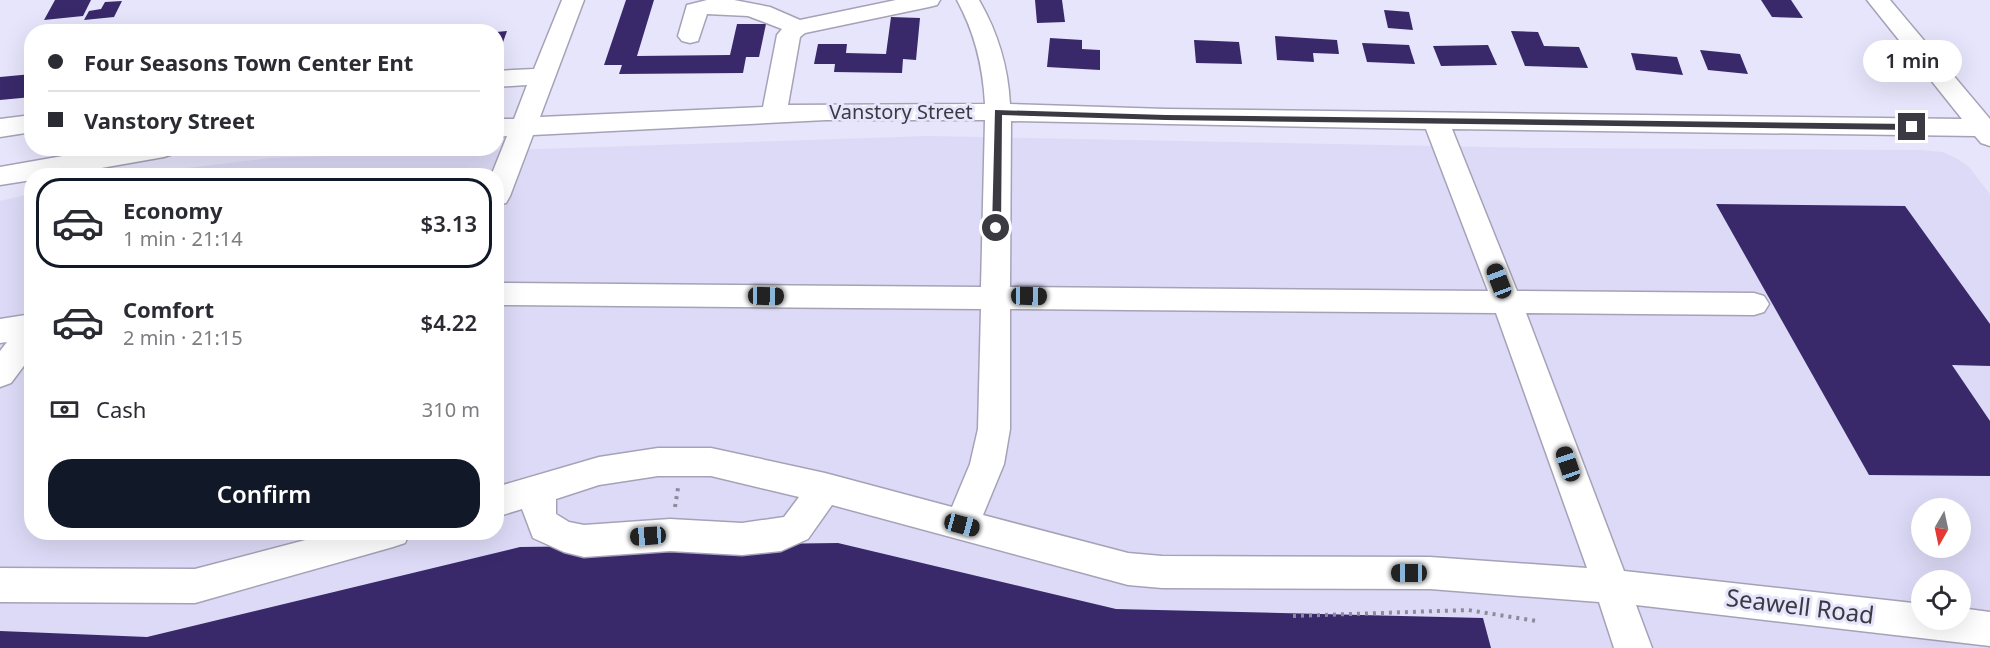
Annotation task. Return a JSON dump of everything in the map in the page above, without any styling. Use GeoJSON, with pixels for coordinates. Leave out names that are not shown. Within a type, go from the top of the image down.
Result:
{"type":"FeatureCollection","features":[{"type":"Feature","properties":{"kind":"street"},"geometry":{"type":"LineString","coordinates":[[504,177],[573,0]]}},
{"type":"Feature","properties":{"kind":"street"},"geometry":{"type":"LineString","coordinates":[[774,115],[789,36],[797,28],[929,0]]}},
{"type":"Feature","properties":{"kind":"street"},"geometry":{"type":"LineString","coordinates":[[962,525],[987,464],[994,429],[998,112],[996,66],[981,22],[968,0]]}},
{"type":"Feature","properties":{"kind":"street"},"geometry":{"type":"LineString","coordinates":[[1878,0],[1988,131]]}},
{"type":"Feature","properties":{"kind":"street"},"geometry":{"type":"LineString","coordinates":[[690,36],[695,10],[704,6],[733,7],[771,14],[797,28]]}},
{"type":"Feature","properties":{"kind":"street"},"geometry":{"type":"LineString","coordinates":[[504,78],[544,76]]}},
{"type":"Feature","properties":{"kind":"street","name":"Vanstory Street"},"geometry":{"type":"LineString","coordinates":[[504,128],[774,115],[998,112],[1988,131]]}},
{"type":"Feature","properties":{"kind":"street"},"geometry":{"type":"LineString","coordinates":[[1436,121],[1546,402],[1633,648]]}},
{"type":"Feature","properties":{"kind":"street"},"geometry":{"type":"LineString","coordinates":[[0,128],[24,124]]}},
{"type":"Feature","properties":{"kind":"street"},"geometry":{"type":"LineString","coordinates":[[55,168],[120,156]]}},
{"type":"Feature","properties":{"kind":"street"},"geometry":{"type":"LineString","coordinates":[[6,177],[24,174]]}},
{"type":"Feature","properties":{"kind":"street"},"geometry":{"type":"LineString","coordinates":[[504,294],[995,296],[1754,304]]}},
{"type":"Feature","properties":{"kind":"street"},"geometry":{"type":"LineString","coordinates":[[0,331],[24,327]]}},
{"type":"Feature","properties":{"kind":"street"},"geometry":{"type":"LineString","coordinates":[[0,374],[24,342]]}},
{"type":"Feature","properties":{"kind":"street","name":"Seawell Road"},"geometry":{"type":"LineString","coordinates":[[504,500],[599,471],[658,462],[683,461],[734,465],[1128,570],[1430,573],[1610,586],[1962,634]]}},
{"type":"Feature","properties":{"kind":"street"},"geometry":{"type":"LineString","coordinates":[[539,489],[539,514],[545,527],[564,536],[584,541],[670,535],[742,539],[781,535],[796,528],[825,488]]}},
{"type":"Feature","properties":{"kind":"street"},"geometry":{"type":"LineString","coordinates":[[0,585],[195,586],[232,578],[362,540]]}},
{"type":"Feature","properties":{"kind":"path"},"geometry":{"type":"LineString","coordinates":[[670,535],[683,461]]}},
{"type":"Feature","properties":{"kind":"path"},"geometry":{"type":"LineString","coordinates":[[1293,616],[1468,610],[1537,621]]}},
{"type":"Feature","properties":{"kind":"shaded area"},"geometry":{"type":"Polygon","coordinates":[[[927,136],[1536,148],[1943,152],[1969,167],[1990,194],[1990,648],[0,648],[0,201],[24,196],[24,540],[504,540],[504,168],[186,168],[270,158],[504,156],[504,150],[927,136]]]}},
{"type":"Feature","properties":{"kind":"building"},"geometry":{"type":"Polygon","coordinates":[[[55,0],[91,0],[83,16],[44,20],[55,0]]]}},
{"type":"Feature","properties":{"kind":"building"},"geometry":{"type":"Polygon","coordinates":[[[626,0],[654,0],[637,56],[730,55],[737,24],[766,24],[759,57],[746,57],[743,73],[619,74],[622,65],[604,65],[626,0]]]}},
{"type":"Feature","properties":{"kind":"building"},"geometry":{"type":"Polygon","coordinates":[[[1035,0],[1062,0],[1065,22],[1037,23],[1035,0]]]}},
{"type":"Feature","properties":{"kind":"building"},"geometry":{"type":"Polygon","coordinates":[[[1761,0],[1791,0],[1803,18],[1772,17],[1761,0]]]}},
{"type":"Feature","properties":{"kind":"building"},"geometry":{"type":"Polygon","coordinates":[[[122,1],[114,17],[84,20],[89,11],[101,9],[105,2],[122,1]]]}},
{"type":"Feature","properties":{"kind":"building"},"geometry":{"type":"Polygon","coordinates":[[[1384,10],[1409,12],[1413,30],[1388,28],[1384,10]]]}},
{"type":"Feature","properties":{"kind":"building"},"geometry":{"type":"Polygon","coordinates":[[[891,17],[920,18],[916,60],[903,59],[902,73],[834,72],[835,64],[814,64],[818,44],[847,44],[846,53],[886,54],[891,17]]]}},
{"type":"Feature","properties":{"kind":"building"},"geometry":{"type":"Polygon","coordinates":[[[1511,31],[1538,32],[1544,46],[1579,47],[1588,68],[1525,66],[1511,31]]]}},
{"type":"Feature","properties":{"kind":"building"},"geometry":{"type":"Polygon","coordinates":[[[1275,36],[1337,40],[1339,54],[1313,53],[1314,62],[1277,60],[1275,36]]]}},
{"type":"Feature","properties":{"kind":"building"},"geometry":{"type":"Polygon","coordinates":[[[1050,38],[1082,40],[1082,49],[1100,50],[1100,70],[1047,67],[1050,38]]]}},
{"type":"Feature","properties":{"kind":"building"},"geometry":{"type":"Polygon","coordinates":[[[1194,40],[1239,42],[1242,64],[1196,63],[1194,40]]]}},
{"type":"Feature","properties":{"kind":"building"},"geometry":{"type":"Polygon","coordinates":[[[1362,43],[1409,45],[1415,64],[1367,62],[1362,43]]]}},
{"type":"Feature","properties":{"kind":"building"},"geometry":{"type":"Polygon","coordinates":[[[1488,45],[1497,65],[1441,66],[1433,46],[1488,45]]]}},
{"type":"Feature","properties":{"kind":"building"},"geometry":{"type":"Polygon","coordinates":[[[1700,50],[1740,54],[1748,74],[1708,70],[1700,50]]]}},
{"type":"Feature","properties":{"kind":"building"},"geometry":{"type":"Polygon","coordinates":[[[1631,53],[1677,57],[1683,75],[1636,70],[1631,53]]]}},
{"type":"Feature","properties":{"kind":"building"},"geometry":{"type":"Polygon","coordinates":[[[24,75],[24,98],[0,100],[0,77],[24,75]]]}},
{"type":"Feature","properties":{"kind":"building"},"geometry":{"type":"Polygon","coordinates":[[[1716,204],[1905,206],[1990,324],[1990,366],[1952,365],[1990,421],[1990,476],[1869,475],[1716,204]]]}},
{"type":"Feature","properties":{"kind":"building"},"geometry":{"type":"Polygon","coordinates":[[[838,543],[1116,609],[1483,618],[1491,648],[0,648],[0,631],[147,637],[520,547],[838,543]]]}},
{"type":"Feature","properties":{"kind":"route"},"geometry":{"type":"LineString","coordinates":[[996,228],[998,112],[1166,117],[1912,127]]}}]}
